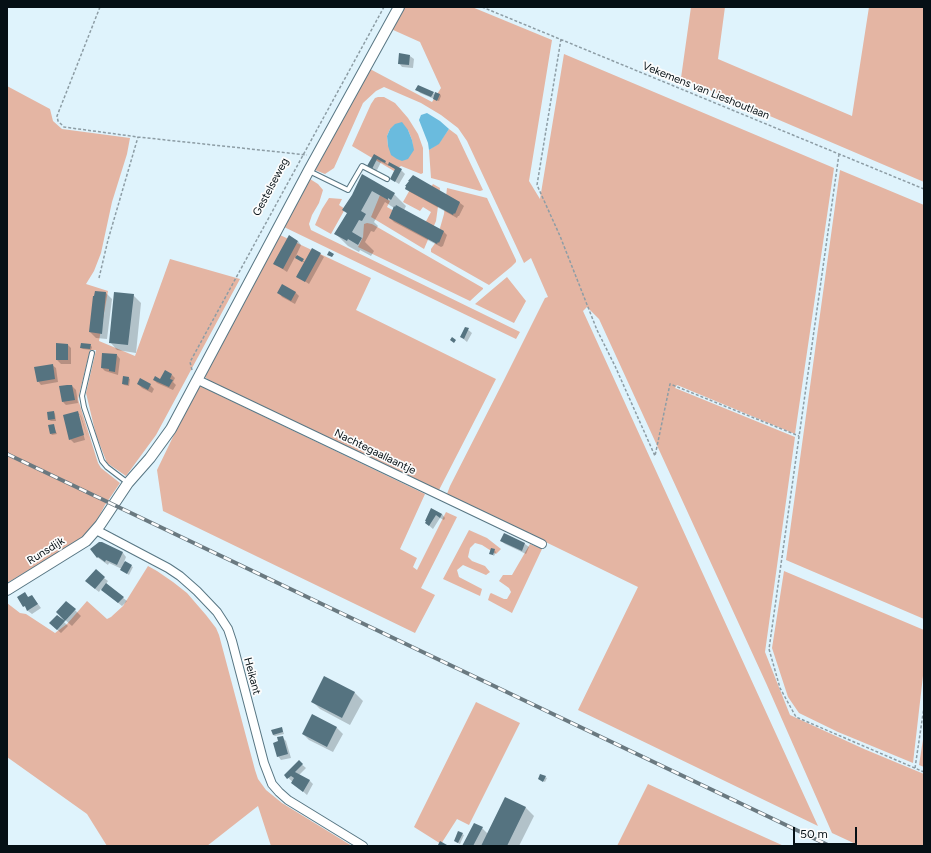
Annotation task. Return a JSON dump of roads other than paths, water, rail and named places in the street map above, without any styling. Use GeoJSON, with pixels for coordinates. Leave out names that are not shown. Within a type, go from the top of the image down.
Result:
{"type":"FeatureCollection","features":[{"type":"Feature","properties":{"kind":"street"},"geometry":{"type":"LineString","coordinates":[[96,530],[128,483],[150,458],[171,429],[309,170],[399,7]]}},
{"type":"Feature","properties":{"kind":"street","name":"Nachtegaallaantje"},"geometry":{"type":"LineString","coordinates":[[198,380],[542,544]]}},
{"type":"Feature","properties":{"kind":"street","name":"Runsdijk"},"geometry":{"type":"LineString","coordinates":[[7,590],[86,541],[96,530]]}},
{"type":"Feature","properties":{"kind":"street","name":"Heikant"},"geometry":{"type":"LineString","coordinates":[[96,530],[168,568],[180,576],[217,612],[228,629],[264,763],[272,784],[288,800],[363,846]]}},
{"type":"Feature","properties":{"kind":"lane"},"geometry":{"type":"LineString","coordinates":[[309,170],[348,190],[362,166],[387,179]]}},
{"type":"Feature","properties":{"kind":"lane"},"geometry":{"type":"LineString","coordinates":[[92,352],[82,396],[84,407],[102,461],[107,467],[128,483]]}},
{"type":"Feature","properties":{"kind":"water"},"geometry":{"type":"Polygon","coordinates":[[[427,113],[449,129],[439,144],[429,150],[428,143],[419,120],[421,115],[427,113]]]}},
{"type":"Feature","properties":{"kind":"water"},"geometry":{"type":"Polygon","coordinates":[[[402,122],[408,130],[414,150],[408,159],[402,161],[391,155],[387,136],[390,129],[395,124],[402,122]]]}},
{"type":"Feature","properties":{"kind":"railway"},"geometry":{"type":"LineString","coordinates":[[7,454],[830,846]]}}]}
